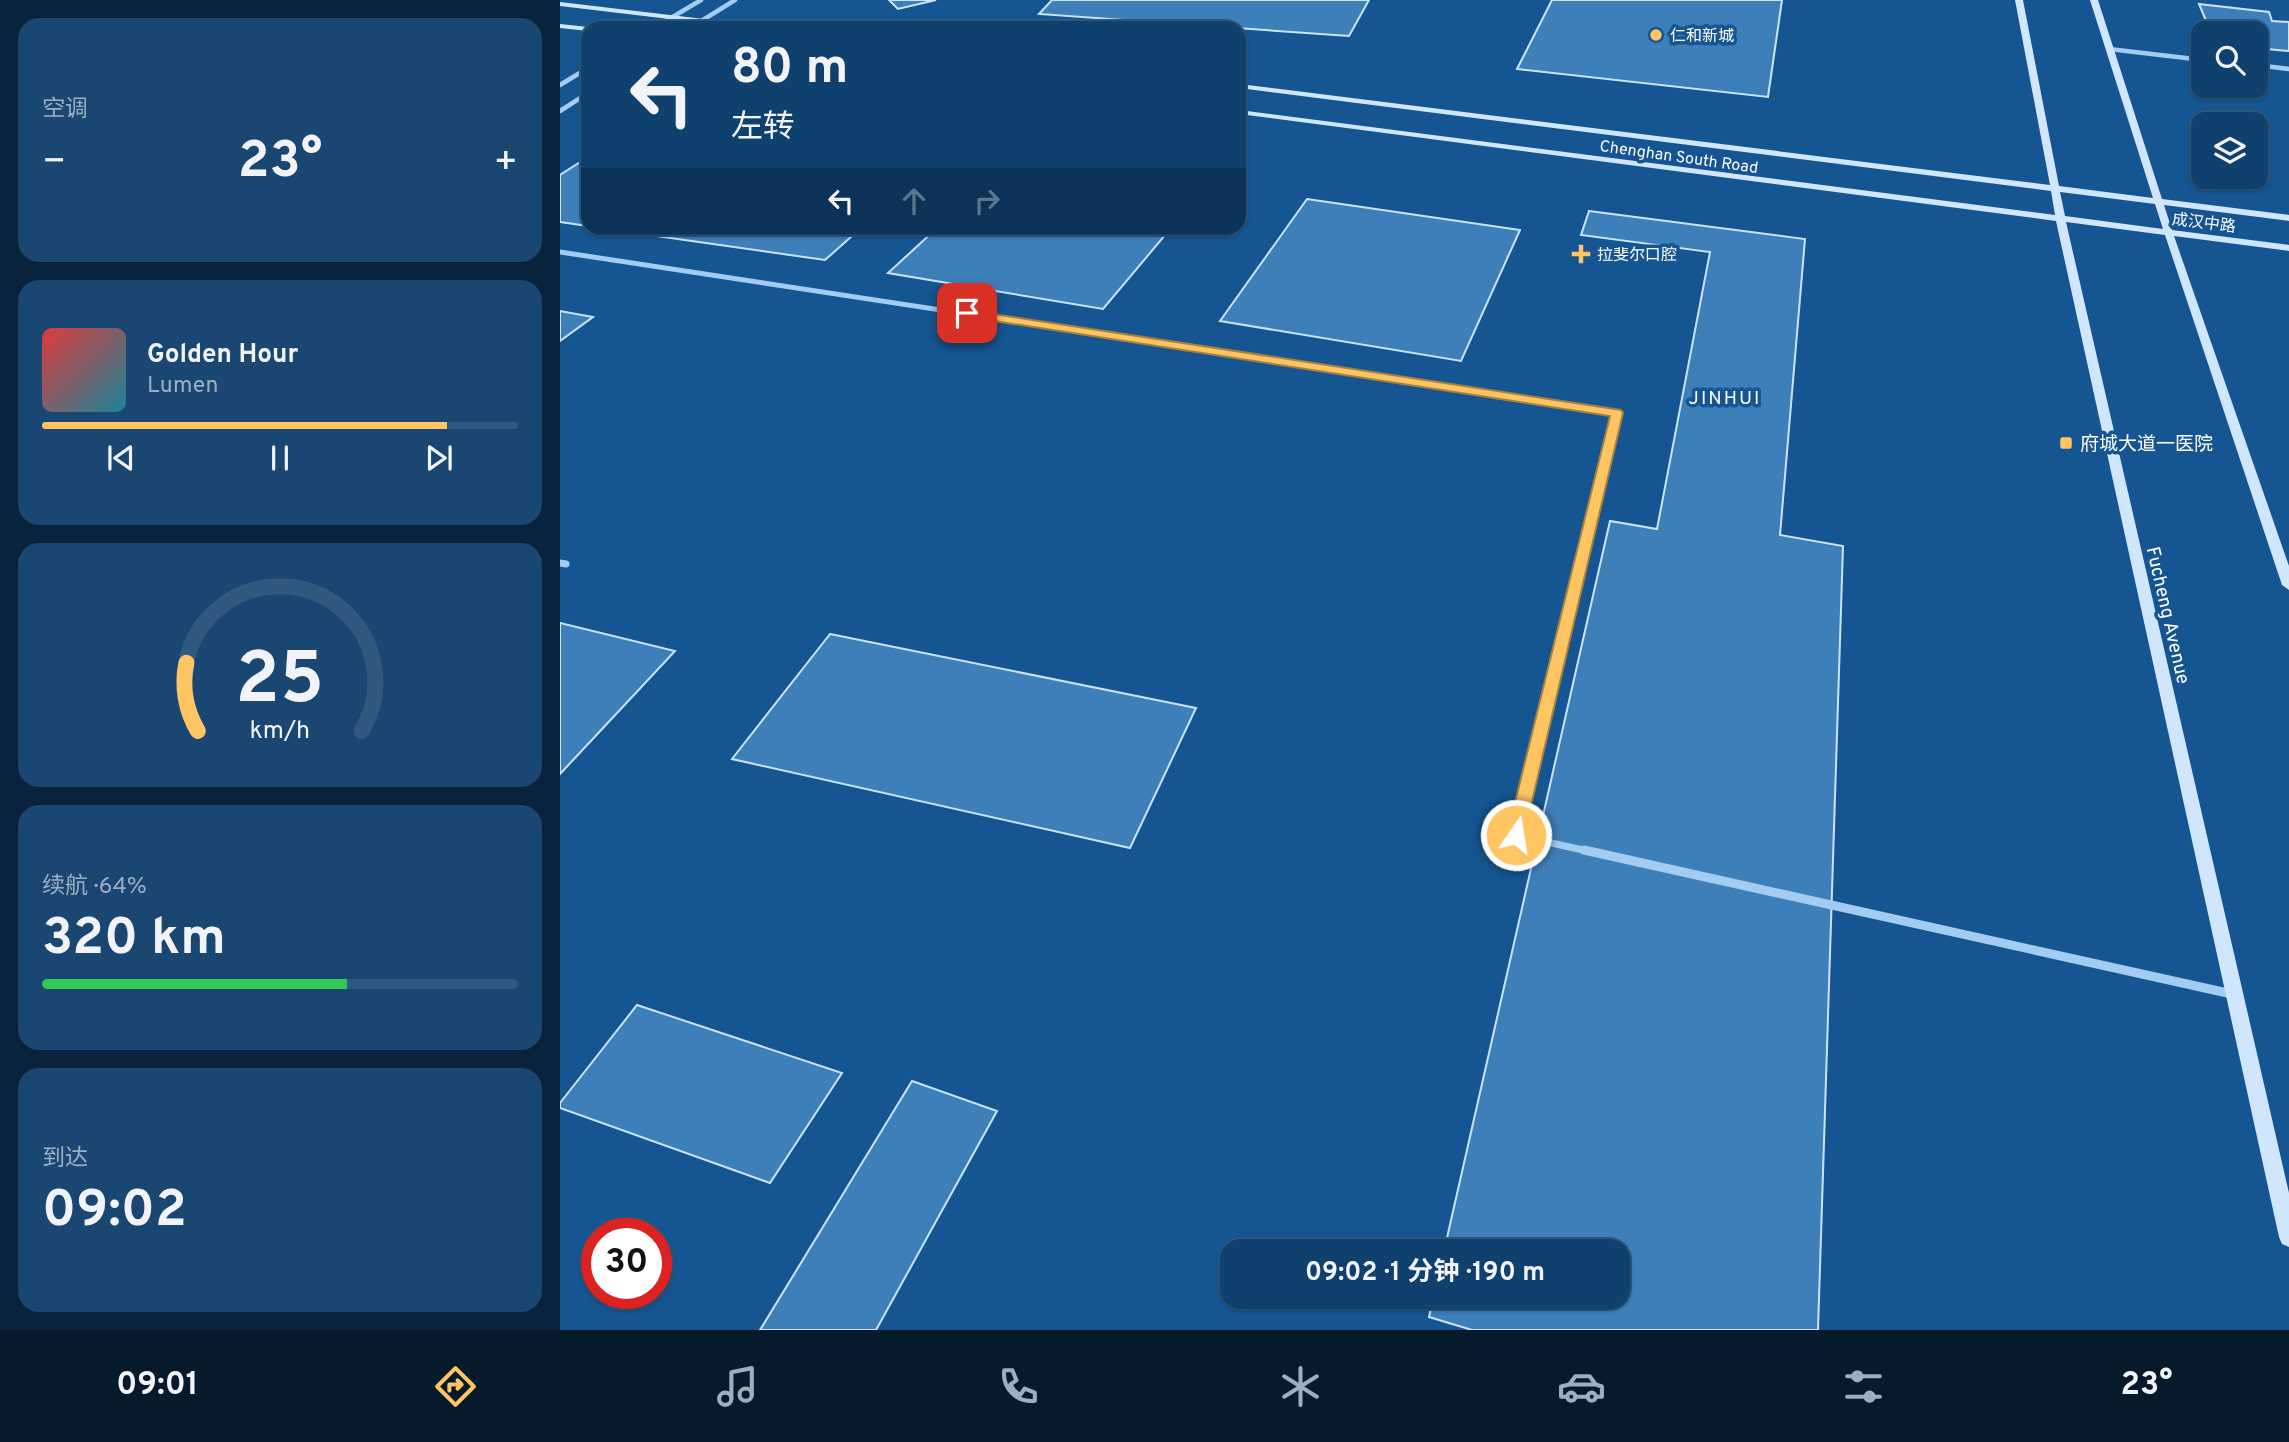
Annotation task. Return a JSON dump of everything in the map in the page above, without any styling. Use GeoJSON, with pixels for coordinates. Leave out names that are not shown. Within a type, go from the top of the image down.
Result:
{"type":"FeatureCollection","features":[{"type":"Feature","properties":{"kind":"main road","name":"Fucheng Avenue"},"geometry":{"type":"LineString","coordinates":[[2019,0],[2061,220],[2289,1237]]}},
{"type":"Feature","properties":{"kind":"main road"},"geometry":{"type":"LineString","coordinates":[[2094,0],[2158,202],[2289,585]]}},
{"type":"Feature","properties":{"kind":"main road"},"geometry":{"type":"LineString","coordinates":[[560,4],[702,21]]}},
{"type":"Feature","properties":{"kind":"main road"},"geometry":{"type":"LineString","coordinates":[[560,26],[581,28]]}},
{"type":"Feature","properties":{"kind":"main road","name":"Chenghan South Road"},"geometry":{"type":"LineString","coordinates":[[1246,87],[2056,191],[2105,195]]}},
{"type":"Feature","properties":{"kind":"main road","name":"Chenghan South Road"},"geometry":{"type":"LineString","coordinates":[[1246,112],[2116,227]]}},
{"type":"Feature","properties":{"kind":"main road","name":"成汉中路"},"geometry":{"type":"LineString","coordinates":[[2105,195],[2289,218]]}},
{"type":"Feature","properties":{"kind":"main road","name":"成汉中路"},"geometry":{"type":"LineString","coordinates":[[2116,227],[2289,248]]}},
{"type":"Feature","properties":{"kind":"street"},"geometry":{"type":"LineString","coordinates":[[665,21],[701,0]]}},
{"type":"Feature","properties":{"kind":"street"},"geometry":{"type":"LineString","coordinates":[[702,21],[735,0]]}},
{"type":"Feature","properties":{"kind":"street"},"geometry":{"type":"LineString","coordinates":[[2109,49],[2191,59]]}},
{"type":"Feature","properties":{"kind":"street"},"geometry":{"type":"LineString","coordinates":[[2268,66],[2289,69]]}},
{"type":"Feature","properties":{"kind":"street"},"geometry":{"type":"LineString","coordinates":[[560,85],[581,72]]}},
{"type":"Feature","properties":{"kind":"street"},"geometry":{"type":"LineString","coordinates":[[560,111],[581,98]]}},
{"type":"Feature","properties":{"kind":"street"},"geometry":{"type":"LineString","coordinates":[[560,251],[1617,413],[1516,835],[2234,995]]}},
{"type":"Feature","properties":{"kind":"building"},"geometry":{"type":"Polygon","coordinates":[[[889,0],[936,0],[898,9],[889,0]]]}},
{"type":"Feature","properties":{"kind":"building"},"geometry":{"type":"Polygon","coordinates":[[[1052,0],[1369,0],[1349,36],[1246,29],[1246,21],[1138,21],[1039,14],[1052,0]]]}},
{"type":"Feature","properties":{"kind":"building","name":"仁和新城"},"geometry":{"type":"Polygon","coordinates":[[[1552,0],[1782,0],[1768,97],[1517,69],[1552,0]]]}},
{"type":"Feature","properties":{"kind":"building"},"geometry":{"type":"Polygon","coordinates":[[[2199,4],[2269,12],[2272,21],[2289,22],[2289,51],[2268,49],[2268,21],[2206,21],[2199,4]]]}},
{"type":"Feature","properties":{"kind":"building"},"geometry":{"type":"Polygon","coordinates":[[[581,162],[581,225],[560,222],[560,175],[581,162]]]}},
{"type":"Feature","properties":{"kind":"building"},"geometry":{"type":"Polygon","coordinates":[[[1307,199],[1520,230],[1461,361],[1220,321],[1307,199]]]}},
{"type":"Feature","properties":{"kind":"building"},"geometry":{"type":"Polygon","coordinates":[[[1589,211],[1805,239],[1780,535],[1843,546],[1818,1330],[1472,1330],[1429,1317],[1431,1309],[1630,1309],[1630,1239],[1447,1239],[1610,521],[1657,529],[1710,252],[1581,235],[1589,211]]]}},
{"type":"Feature","properties":{"kind":"building"},"geometry":{"type":"Polygon","coordinates":[[[649,235],[853,235],[825,260],[649,235]]]}},
{"type":"Feature","properties":{"kind":"building"},"geometry":{"type":"Polygon","coordinates":[[[929,235],[1165,235],[1103,309],[888,273],[929,235]]]}},
{"type":"Feature","properties":{"kind":"building"},"geometry":{"type":"Polygon","coordinates":[[[560,311],[593,317],[560,341],[560,311]]]}},
{"type":"Feature","properties":{"kind":"building"},"geometry":{"type":"Polygon","coordinates":[[[560,623],[675,651],[560,774],[560,623]]]}},
{"type":"Feature","properties":{"kind":"building"},"geometry":{"type":"Polygon","coordinates":[[[830,634],[1196,708],[1130,848],[732,759],[830,634]]]}},
{"type":"Feature","properties":{"kind":"building"},"geometry":{"type":"Polygon","coordinates":[[[637,1005],[842,1073],[770,1183],[560,1108],[560,1103],[637,1005]]]}},
{"type":"Feature","properties":{"kind":"building"},"geometry":{"type":"Polygon","coordinates":[[[912,1081],[997,1111],[876,1330],[760,1330],[912,1081]]]}},
{"type":"Feature","properties":{"kind":"place","name":"仁和新城"},"geometry":{"type":"Point","coordinates":[1656,35]}},
{"type":"Feature","properties":{"kind":"place","name":"拉斐尔口腔"},"geometry":{"type":"Point","coordinates":[1581,254]}},
{"type":"Feature","properties":{"kind":"place","name":"府城大道一医院"},"geometry":{"type":"Point","coordinates":[2066,443]}},
{"type":"Feature","properties":{"kind":"district","name":"JINHUI"},"geometry":{"type":"Point","coordinates":[1725,397]}},
{"type":"Feature","properties":{"kind":"route"},"geometry":{"type":"LineString","coordinates":[[967,313],[1617,413],[1516,835]]}}]}
